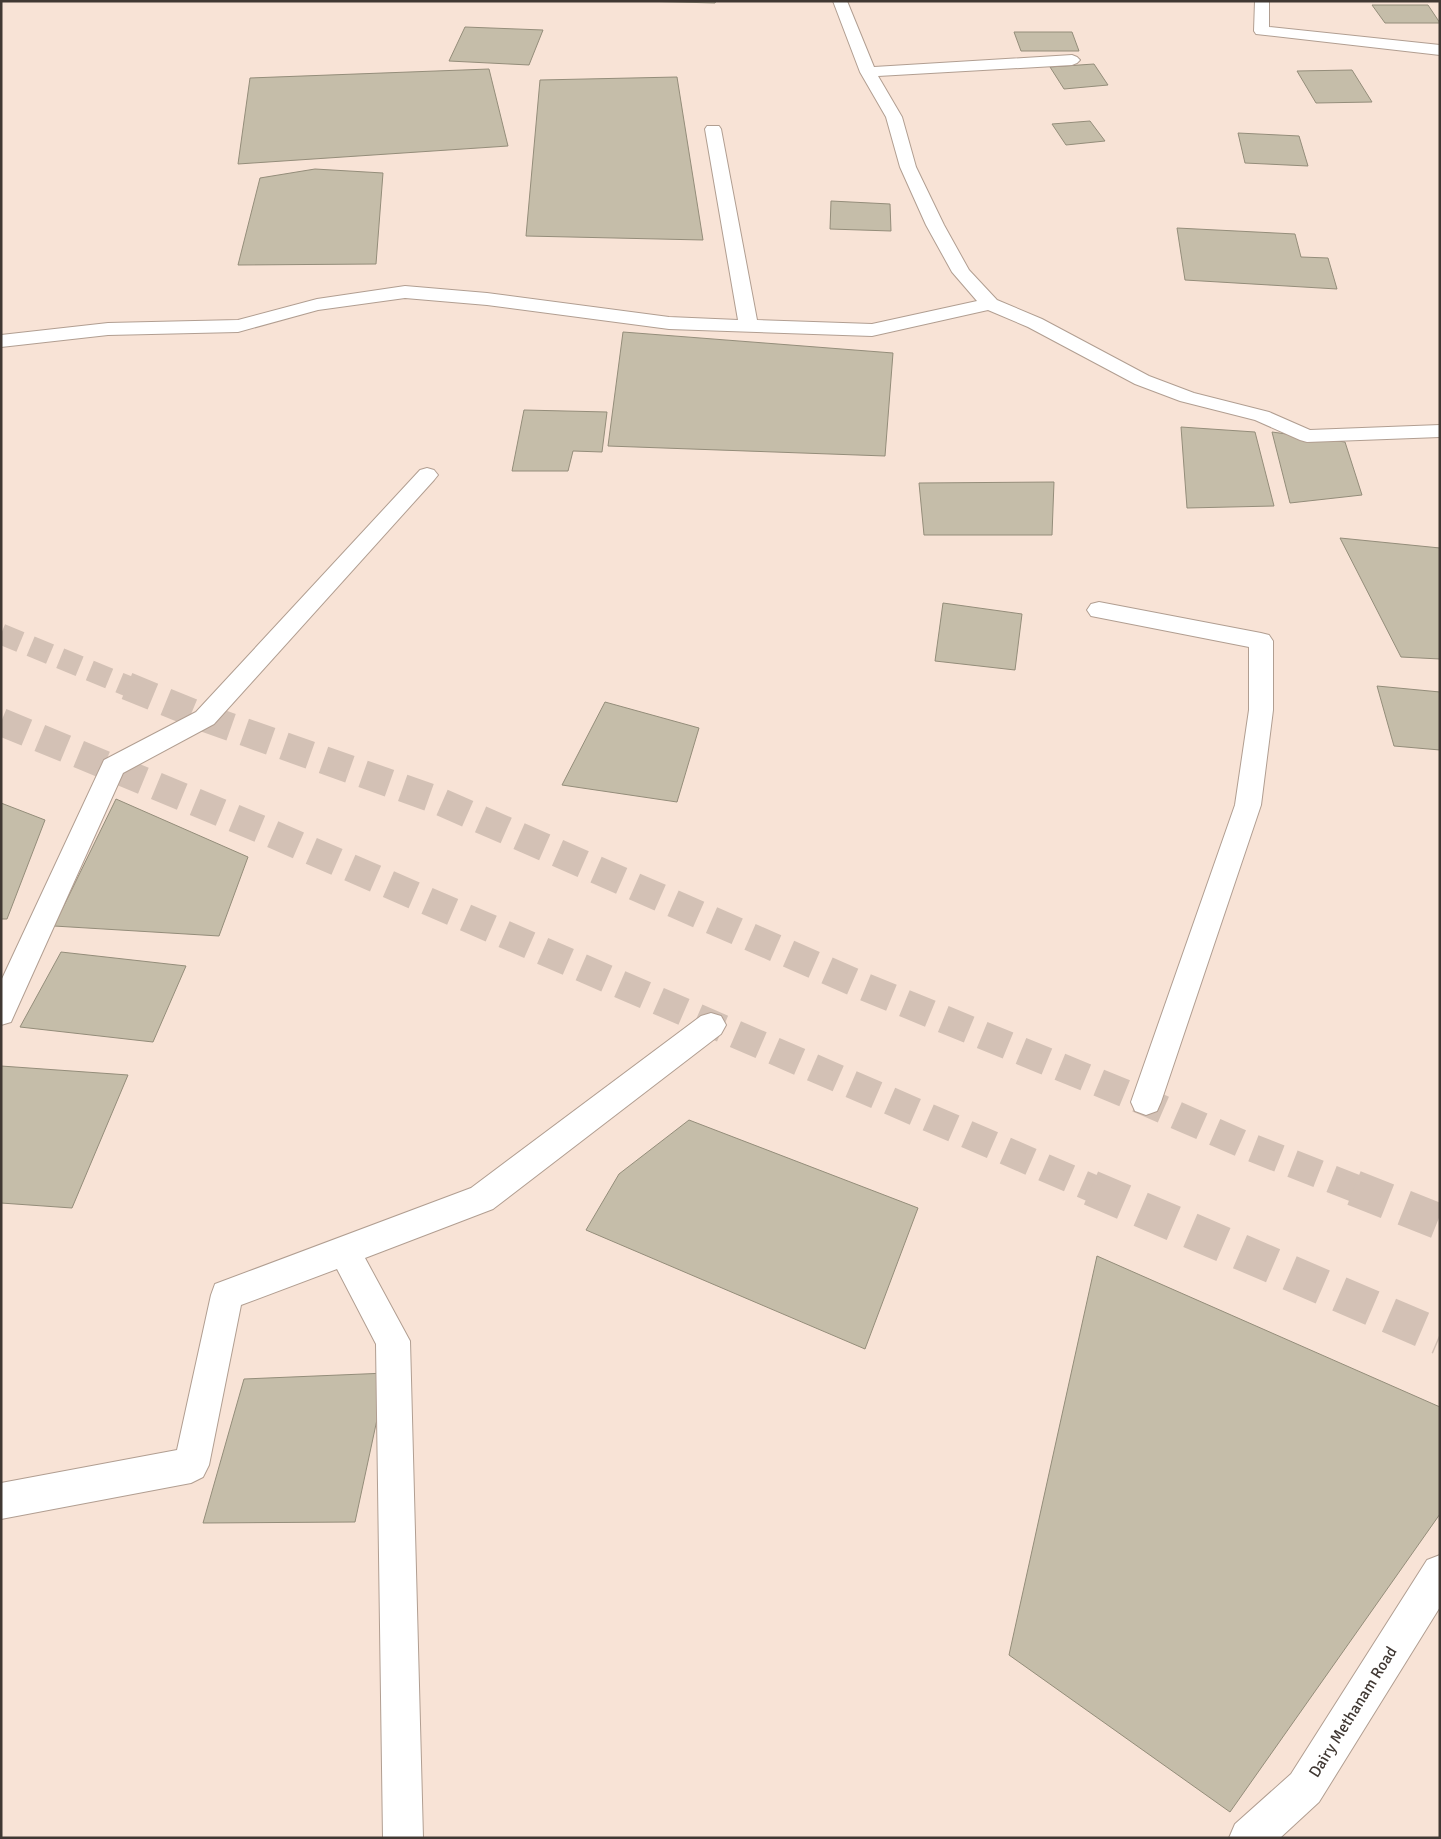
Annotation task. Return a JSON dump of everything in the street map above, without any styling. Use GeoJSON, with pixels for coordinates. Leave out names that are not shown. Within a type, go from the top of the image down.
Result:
{"type":"FeatureCollection","features":[{"type":"Feature","properties":{"kind":"street"},"geometry":{"type":"LineString","coordinates":[[840,1],[868,72],[894,117],[908,167],[935,225],[961,272],[990,304],[1035,323],[1142,380],[1187,397],[1262,416],[1307,436],[1440,432]]}},
{"type":"Feature","properties":{"kind":"street"},"geometry":{"type":"LineString","coordinates":[[1262,1],[1261,31],[1440,50]]}},
{"type":"Feature","properties":{"kind":"street"},"geometry":{"type":"LineString","coordinates":[[868,72],[1072,60]]}},
{"type":"Feature","properties":{"kind":"street"},"geometry":{"type":"LineString","coordinates":[[713,129],[749,326]]}},
{"type":"Feature","properties":{"kind":"street"},"geometry":{"type":"LineString","coordinates":[[1,341],[108,330],[238,326],[316,305],[405,292],[488,299],[669,323],[872,330],[990,304]]}},
{"type":"Feature","properties":{"kind":"street"},"geometry":{"type":"LineString","coordinates":[[1,1013],[113,766],[205,718],[427,475]]}},
{"type":"Feature","properties":{"kind":"street"},"geometry":{"type":"LineString","coordinates":[[1099,610],[1260,641],[1261,710],[1248,805],[1146,1102]]}},
{"type":"Feature","properties":{"kind":"street"},"geometry":{"type":"LineString","coordinates":[[1,1501],[191,1465],[227,1295],[482,1199],[711,1024]]}},
{"type":"Feature","properties":{"kind":"street"},"geometry":{"type":"LineString","coordinates":[[344,1251],[394,1342],[403,1838]]}},
{"type":"Feature","properties":{"kind":"street","name":"Dairy Methanam Road"},"geometry":{"type":"LineString","coordinates":[[1249,1838],[1305,1788],[1440,1573]]}},
{"type":"Feature","properties":{"kind":"building"},"geometry":{"type":"Polygon","coordinates":[[[641,1],[716,1],[715,3],[641,1]]]}},
{"type":"Feature","properties":{"kind":"building"},"geometry":{"type":"Polygon","coordinates":[[[1372,5],[1428,5],[1440,23],[1385,23],[1372,5]]]}},
{"type":"Feature","properties":{"kind":"building"},"geometry":{"type":"Polygon","coordinates":[[[465,27],[543,30],[529,65],[449,61],[465,27]]]}},
{"type":"Feature","properties":{"kind":"building"},"geometry":{"type":"Polygon","coordinates":[[[1014,32],[1072,32],[1079,51],[1021,51],[1014,32]]]}},
{"type":"Feature","properties":{"kind":"building"},"geometry":{"type":"Polygon","coordinates":[[[1094,64],[1108,85],[1064,89],[1050,67],[1094,64]]]}},
{"type":"Feature","properties":{"kind":"building"},"geometry":{"type":"Polygon","coordinates":[[[489,69],[508,146],[238,164],[250,78],[489,69]]]}},
{"type":"Feature","properties":{"kind":"building"},"geometry":{"type":"Polygon","coordinates":[[[1352,70],[1372,102],[1316,103],[1297,71],[1352,70]]]}},
{"type":"Feature","properties":{"kind":"building"},"geometry":{"type":"Polygon","coordinates":[[[677,77],[703,240],[526,236],[540,80],[677,77]]]}},
{"type":"Feature","properties":{"kind":"building"},"geometry":{"type":"Polygon","coordinates":[[[1090,121],[1105,141],[1066,145],[1052,124],[1090,121]]]}},
{"type":"Feature","properties":{"kind":"building"},"geometry":{"type":"Polygon","coordinates":[[[1238,133],[1299,136],[1308,166],[1245,163],[1238,133]]]}},
{"type":"Feature","properties":{"kind":"building"},"geometry":{"type":"Polygon","coordinates":[[[315,169],[383,173],[376,264],[238,265],[260,178],[315,169]]]}},
{"type":"Feature","properties":{"kind":"building"},"geometry":{"type":"Polygon","coordinates":[[[831,201],[890,204],[891,231],[830,229],[831,201]]]}},
{"type":"Feature","properties":{"kind":"building"},"geometry":{"type":"Polygon","coordinates":[[[1177,228],[1295,234],[1301,257],[1328,258],[1337,289],[1185,280],[1177,228]]]}},
{"type":"Feature","properties":{"kind":"building"},"geometry":{"type":"Polygon","coordinates":[[[623,332],[893,353],[885,456],[608,446],[623,332]]]}},
{"type":"Feature","properties":{"kind":"building"},"geometry":{"type":"Polygon","coordinates":[[[524,410],[607,412],[602,452],[573,451],[568,471],[512,471],[524,410]]]}},
{"type":"Feature","properties":{"kind":"building"},"geometry":{"type":"Polygon","coordinates":[[[1181,427],[1255,432],[1274,506],[1187,508],[1181,427]]]}},
{"type":"Feature","properties":{"kind":"building"},"geometry":{"type":"Polygon","coordinates":[[[1272,432],[1345,442],[1362,495],[1290,503],[1272,432]]]}},
{"type":"Feature","properties":{"kind":"building"},"geometry":{"type":"Polygon","coordinates":[[[1054,482],[1052,535],[924,535],[919,483],[1054,482]]]}},
{"type":"Feature","properties":{"kind":"building"},"geometry":{"type":"Polygon","coordinates":[[[1340,538],[1440,548],[1440,659],[1401,657],[1340,538]]]}},
{"type":"Feature","properties":{"kind":"building"},"geometry":{"type":"Polygon","coordinates":[[[943,603],[1022,614],[1015,670],[935,661],[943,603]]]}},
{"type":"Feature","properties":{"kind":"building"},"geometry":{"type":"Polygon","coordinates":[[[1377,686],[1440,692],[1440,750],[1394,746],[1377,686]]]}},
{"type":"Feature","properties":{"kind":"building"},"geometry":{"type":"Polygon","coordinates":[[[605,702],[699,728],[677,802],[562,785],[605,702]]]}},
{"type":"Feature","properties":{"kind":"building"},"geometry":{"type":"Polygon","coordinates":[[[116,799],[248,857],[219,936],[54,926],[116,799]]]}},
{"type":"Feature","properties":{"kind":"building"},"geometry":{"type":"Polygon","coordinates":[[[1,803],[45,820],[7,919],[1,919],[1,803]]]}},
{"type":"Feature","properties":{"kind":"building"},"geometry":{"type":"Polygon","coordinates":[[[61,952],[186,966],[153,1042],[20,1027],[61,952]]]}},
{"type":"Feature","properties":{"kind":"building"},"geometry":{"type":"Polygon","coordinates":[[[1,1066],[128,1075],[72,1208],[1,1203],[1,1066]]]}},
{"type":"Feature","properties":{"kind":"building"},"geometry":{"type":"Polygon","coordinates":[[[689,1120],[918,1208],[865,1349],[586,1230],[619,1174],[689,1120]]]}},
{"type":"Feature","properties":{"kind":"building"},"geometry":{"type":"Polygon","coordinates":[[[1097,1256],[1440,1407],[1440,1514],[1230,1812],[1009,1655],[1097,1256]]]}},
{"type":"Feature","properties":{"kind":"building"},"geometry":{"type":"Polygon","coordinates":[[[387,1373],[355,1522],[203,1523],[244,1379],[387,1373]]]}},
{"type":"Feature","properties":{"kind":"tunnel"},"geometry":{"type":"LineString","coordinates":[[1,634],[130,687]]}},
{"type":"Feature","properties":{"kind":"tunnel"},"geometry":{"type":"LineString","coordinates":[[127,686],[205,718],[434,799],[865,987],[1146,1102],[1245,1145],[1357,1189]]}},
{"type":"Feature","properties":{"kind":"tunnel"},"geometry":{"type":"LineString","coordinates":[[1,722],[263,830],[1094,1189]]}},
{"type":"Feature","properties":{"kind":"tunnel"},"geometry":{"type":"LineString","coordinates":[[1091,1188],[1440,1337]]}},
{"type":"Feature","properties":{"kind":"tunnel"},"geometry":{"type":"LineString","coordinates":[[1354,1188],[1440,1222]]}}]}
